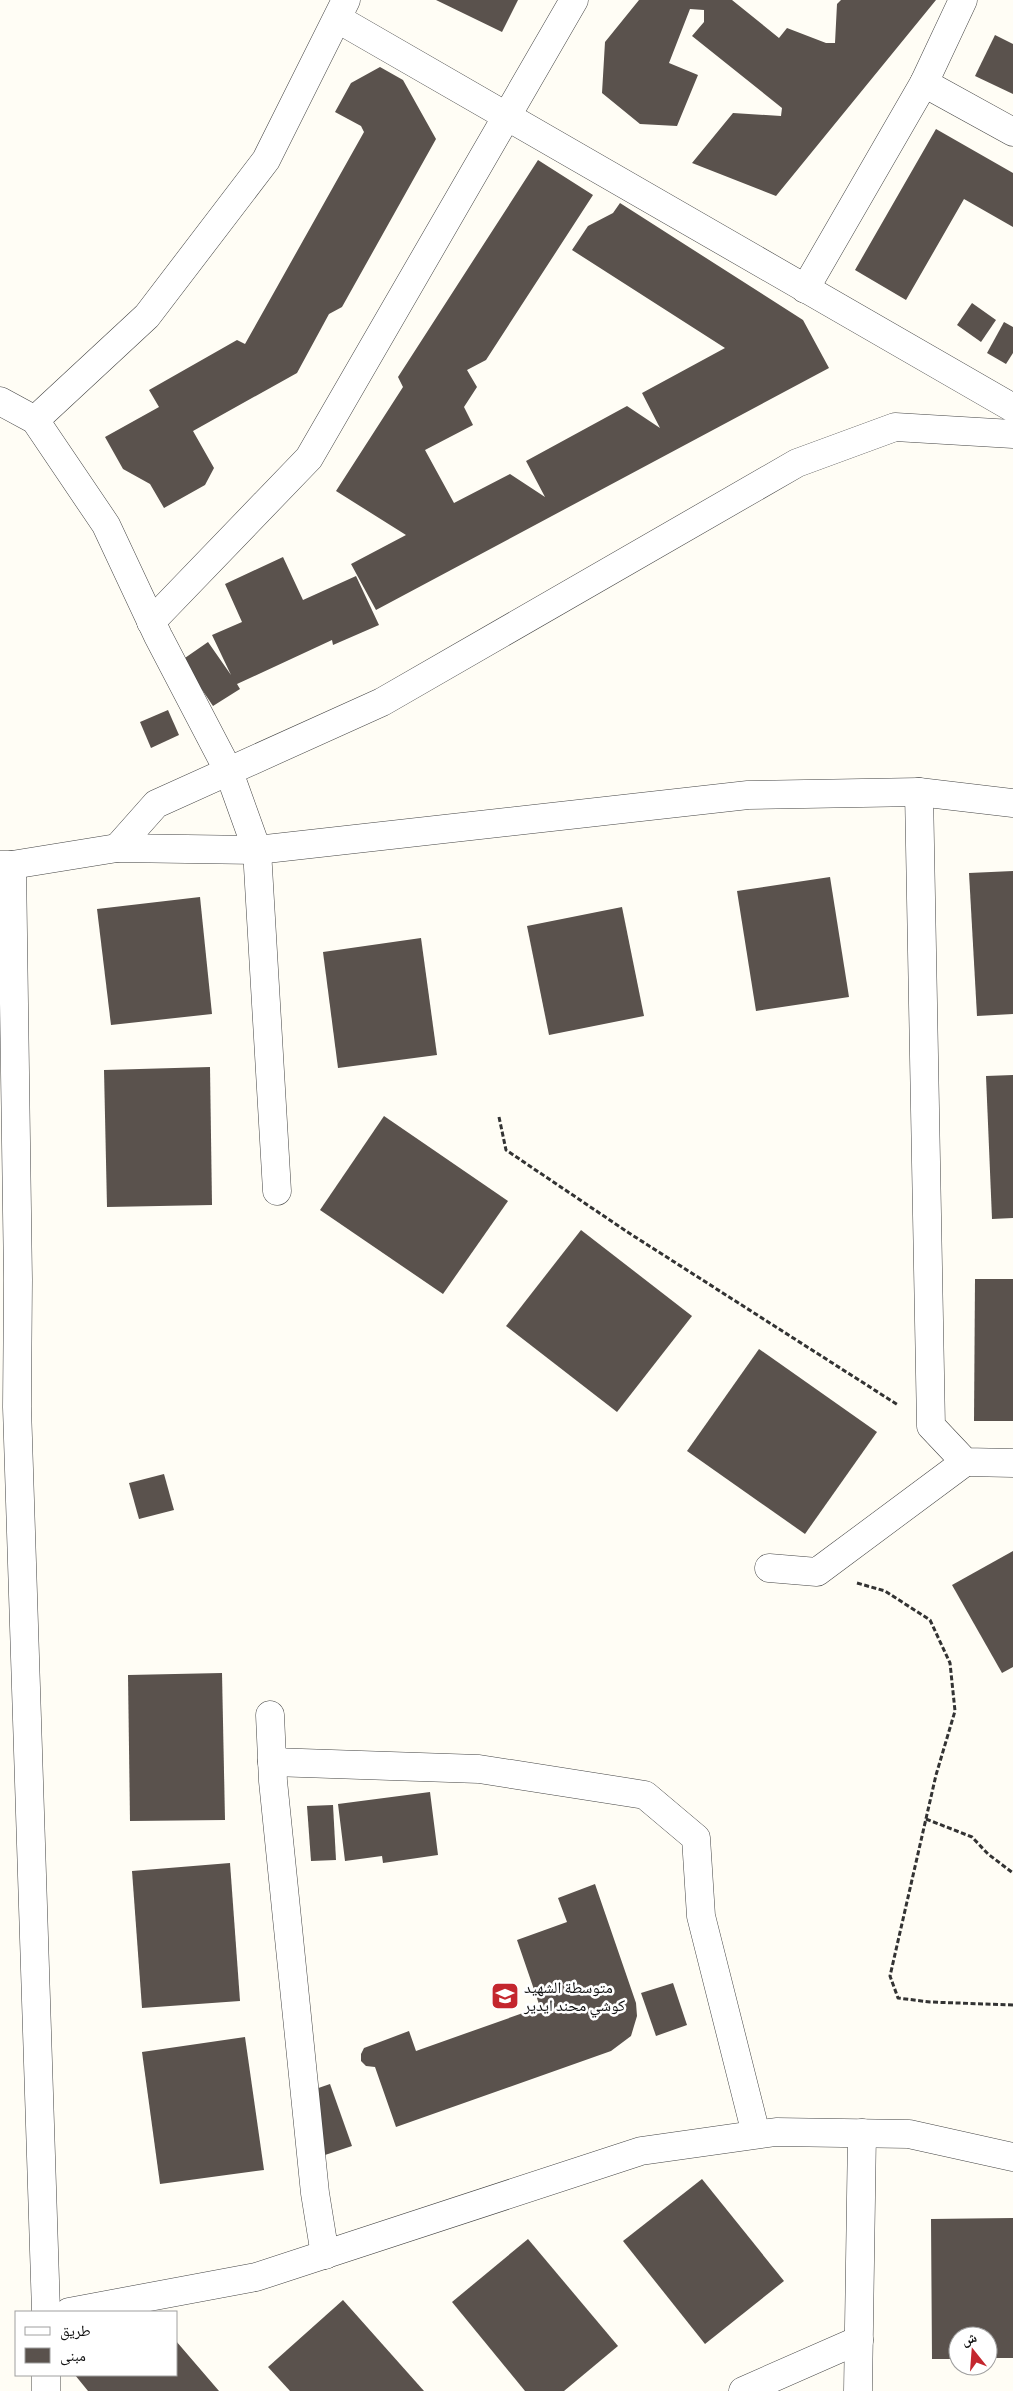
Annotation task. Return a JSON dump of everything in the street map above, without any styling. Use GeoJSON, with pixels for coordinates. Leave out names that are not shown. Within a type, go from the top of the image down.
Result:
{"type":"FeatureCollection","features":[{"type":"Feature","properties":{"kind":"street"},"geometry":{"type":"LineString","coordinates":[[151,622],[309,458],[574,0]]}},
{"type":"Feature","properties":{"kind":"street"},"geometry":{"type":"LineString","coordinates":[[805,289],[924,83],[963,0]]}},
{"type":"Feature","properties":{"kind":"street"},"geometry":{"type":"LineString","coordinates":[[35,420],[147,316],[266,160],[342,10],[508,116],[1013,408]]}},
{"type":"Feature","properties":{"kind":"street"},"geometry":{"type":"LineString","coordinates":[[924,83],[1013,132]]}},
{"type":"Feature","properties":{"kind":"street"},"geometry":{"type":"LineString","coordinates":[[0,401],[35,420],[106,525],[151,622],[229,772],[257,850],[277,1191]]}},
{"type":"Feature","properties":{"kind":"street"},"geometry":{"type":"LineString","coordinates":[[117,848],[156,804],[382,702],[797,463],[895,427],[1013,434]]}},
{"type":"Feature","properties":{"kind":"street"},"geometry":{"type":"LineString","coordinates":[[919,792],[931,1426],[965,1462]]}},
{"type":"Feature","properties":{"kind":"street"},"geometry":{"type":"LineString","coordinates":[[46,2311],[8,1408],[6,865],[117,848],[257,850],[748,796],[919,792],[1013,802]]}},
{"type":"Feature","properties":{"kind":"street"},"geometry":{"type":"LineString","coordinates":[[769,1568],[817,1572],[965,1462],[1013,1463]]}},
{"type":"Feature","properties":{"kind":"street"},"geometry":{"type":"LineString","coordinates":[[270,1715],[272,1762],[315,2193],[325,2255]]}},
{"type":"Feature","properties":{"kind":"street"},"geometry":{"type":"LineString","coordinates":[[272,1762],[479,1769],[646,1794],[696,1838],[701,1916],[756,2134]]}},
{"type":"Feature","properties":{"kind":"street"},"geometry":{"type":"LineString","coordinates":[[74,2311],[256,2277],[641,2151],[776,2132],[862,2133],[910,2134],[1013,2157]]}},
{"type":"Feature","properties":{"kind":"street"},"geometry":{"type":"LineString","coordinates":[[858,2391],[862,2133]]}},
{"type":"Feature","properties":{"kind":"street"},"geometry":{"type":"LineString","coordinates":[[743,2391],[860,2340]]}},
{"type":"Feature","properties":{"kind":"street"},"geometry":{"type":"LineString","coordinates":[[46,2376],[46,2391]]}},
{"type":"Feature","properties":{"kind":"path"},"geometry":{"type":"LineString","coordinates":[[499,1117],[506,1150],[638,1238],[931,1426]]}},
{"type":"Feature","properties":{"kind":"path"},"geometry":{"type":"LineString","coordinates":[[817,1572],[885,1591],[930,1620],[950,1663],[955,1711],[936,1775],[890,1976],[898,1998],[930,2002],[1013,2005]]}},
{"type":"Feature","properties":{"kind":"path"},"geometry":{"type":"LineString","coordinates":[[926,1819],[972,1838],[988,1854],[1013,1873]]}},
{"type":"Feature","properties":{"kind":"building"},"geometry":{"type":"Polygon","coordinates":[[[436,0],[518,0],[502,32],[436,0]]]}},
{"type":"Feature","properties":{"kind":"building"},"geometry":{"type":"Polygon","coordinates":[[[639,0],[732,0],[779,38],[787,28],[826,43],[835,43],[837,4],[841,0],[936,0],[776,196],[692,163],[733,113],[781,116],[782,108],[692,36],[704,22],[704,10],[690,9],[669,63],[698,75],[677,126],[640,124],[602,93],[605,42],[639,0]]]}},
{"type":"Feature","properties":{"kind":"building"},"geometry":{"type":"Polygon","coordinates":[[[995,35],[1013,44],[1013,94],[975,76],[995,35]]]}},
{"type":"Feature","properties":{"kind":"building"},"geometry":{"type":"Polygon","coordinates":[[[380,67],[403,80],[436,139],[342,307],[329,314],[297,373],[193,431],[214,468],[205,485],[164,508],[150,484],[123,469],[105,437],[159,407],[149,390],[237,340],[245,344],[364,132],[361,126],[335,112],[351,83],[380,67]]]}},
{"type":"Feature","properties":{"kind":"building"},"geometry":{"type":"Polygon","coordinates":[[[936,129],[1013,173],[1013,227],[964,199],[906,300],[855,270],[936,129]]]}},
{"type":"Feature","properties":{"kind":"building"},"geometry":{"type":"Polygon","coordinates":[[[538,160],[593,195],[486,360],[467,370],[477,387],[464,407],[473,425],[425,450],[454,503],[510,474],[545,497],[526,461],[627,406],[660,428],[642,393],[725,348],[572,250],[588,226],[613,213],[620,203],[803,320],[829,368],[376,610],[351,564],[406,535],[336,491],[403,387],[398,377],[538,160]]]}},
{"type":"Feature","properties":{"kind":"building"},"geometry":{"type":"Polygon","coordinates":[[[972,303],[996,320],[981,342],[957,325],[972,303]]]}},
{"type":"Feature","properties":{"kind":"building"},"geometry":{"type":"Polygon","coordinates":[[[1004,322],[1013,327],[1013,353],[1006,364],[987,353],[1004,322]]]}},
{"type":"Feature","properties":{"kind":"building"},"geometry":{"type":"Polygon","coordinates":[[[283,557],[303,600],[356,576],[379,625],[333,645],[332,640],[237,684],[240,689],[213,706],[182,660],[208,642],[231,675],[212,635],[242,622],[225,584],[283,557]]]}},
{"type":"Feature","properties":{"kind":"building"},"geometry":{"type":"Polygon","coordinates":[[[168,710],[179,735],[151,748],[140,722],[168,710]]]}},
{"type":"Feature","properties":{"kind":"building"},"geometry":{"type":"Polygon","coordinates":[[[1013,871],[1013,1014],[977,1016],[969,873],[1013,871]]]}},
{"type":"Feature","properties":{"kind":"building"},"geometry":{"type":"Polygon","coordinates":[[[830,877],[849,997],[756,1011],[737,891],[830,877]]]}},
{"type":"Feature","properties":{"kind":"building"},"geometry":{"type":"Polygon","coordinates":[[[200,897],[212,1014],[111,1025],[97,909],[200,897]]]}},
{"type":"Feature","properties":{"kind":"building"},"geometry":{"type":"Polygon","coordinates":[[[622,907],[644,1016],[549,1035],[527,926],[622,907]]]}},
{"type":"Feature","properties":{"kind":"building"},"geometry":{"type":"Polygon","coordinates":[[[421,938],[437,1055],[338,1068],[323,952],[421,938]]]}},
{"type":"Feature","properties":{"kind":"building"},"geometry":{"type":"Polygon","coordinates":[[[210,1067],[212,1205],[107,1207],[104,1070],[210,1067]]]}},
{"type":"Feature","properties":{"kind":"building"},"geometry":{"type":"Polygon","coordinates":[[[1013,1075],[1013,1218],[992,1219],[986,1076],[1013,1075]]]}},
{"type":"Feature","properties":{"kind":"building"},"geometry":{"type":"Polygon","coordinates":[[[384,1116],[508,1201],[443,1294],[320,1210],[384,1116]]]}},
{"type":"Feature","properties":{"kind":"building"},"geometry":{"type":"Polygon","coordinates":[[[581,1230],[692,1316],[617,1412],[506,1326],[581,1230]]]}},
{"type":"Feature","properties":{"kind":"building"},"geometry":{"type":"Polygon","coordinates":[[[975,1279],[1013,1279],[1013,1421],[974,1421],[975,1279]]]}},
{"type":"Feature","properties":{"kind":"building"},"geometry":{"type":"Polygon","coordinates":[[[759,1349],[877,1432],[805,1534],[687,1451],[759,1349]]]}},
{"type":"Feature","properties":{"kind":"building"},"geometry":{"type":"Polygon","coordinates":[[[164,1474],[174,1510],[139,1519],[129,1483],[164,1474]]]}},
{"type":"Feature","properties":{"kind":"building"},"geometry":{"type":"Polygon","coordinates":[[[1013,1551],[1013,1667],[1002,1673],[952,1585],[1013,1551]]]}},
{"type":"Feature","properties":{"kind":"building"},"geometry":{"type":"Polygon","coordinates":[[[222,1673],[225,1820],[130,1821],[128,1675],[222,1673]]]}},
{"type":"Feature","properties":{"kind":"building"},"geometry":{"type":"Polygon","coordinates":[[[430,1792],[438,1855],[383,1863],[382,1856],[345,1861],[338,1804],[430,1792]]]}},
{"type":"Feature","properties":{"kind":"building"},"geometry":{"type":"Polygon","coordinates":[[[333,1805],[336,1860],[311,1861],[307,1806],[333,1805]]]}},
{"type":"Feature","properties":{"kind":"building"},"geometry":{"type":"Polygon","coordinates":[[[230,1863],[240,2001],[142,2008],[132,1871],[230,1863]]]}},
{"type":"Feature","properties":{"kind":"building"},"geometry":{"type":"Polygon","coordinates":[[[595,1884],[636,2003],[637,2016],[631,2036],[611,2051],[396,2127],[375,2067],[366,2066],[361,2061],[361,2054],[364,2048],[409,2031],[416,2051],[540,2007],[517,1940],[567,1922],[558,1898],[595,1884]]]}},
{"type":"Feature","properties":{"kind":"building"},"geometry":{"type":"Polygon","coordinates":[[[673,1983],[687,2025],[656,2036],[641,1993],[673,1983]]]}},
{"type":"Feature","properties":{"kind":"building"},"geometry":{"type":"Polygon","coordinates":[[[245,2037],[264,2170],[160,2184],[142,2052],[245,2037]]]}},
{"type":"Feature","properties":{"kind":"building"},"geometry":{"type":"Polygon","coordinates":[[[330,2084],[352,2146],[322,2156],[301,2094],[330,2084]]]}},
{"type":"Feature","properties":{"kind":"building"},"geometry":{"type":"Polygon","coordinates":[[[702,2179],[784,2281],[705,2344],[623,2241],[702,2179]]]}},
{"type":"Feature","properties":{"kind":"building"},"geometry":{"type":"Polygon","coordinates":[[[1013,2218],[1013,2358],[998,2358],[998,2326],[948,2326],[948,2359],[932,2359],[931,2219],[1013,2218]]]}},
{"type":"Feature","properties":{"kind":"building"},"geometry":{"type":"Polygon","coordinates":[[[528,2239],[618,2346],[564,2391],[525,2391],[452,2302],[528,2239]]]}},
{"type":"Feature","properties":{"kind":"building"},"geometry":{"type":"Polygon","coordinates":[[[343,2300],[424,2391],[290,2391],[268,2367],[343,2300]]]}},
{"type":"Feature","properties":{"kind":"building"},"geometry":{"type":"Polygon","coordinates":[[[178,2343],[219,2391],[88,2391],[76,2376],[178,2376],[178,2343]]]}},
{"type":"Feature","properties":{"kind":"place","name":"متوسطة الشهيد كوشي محند ايدير"},"geometry":{"type":"Point","coordinates":[505,1996]}}]}
